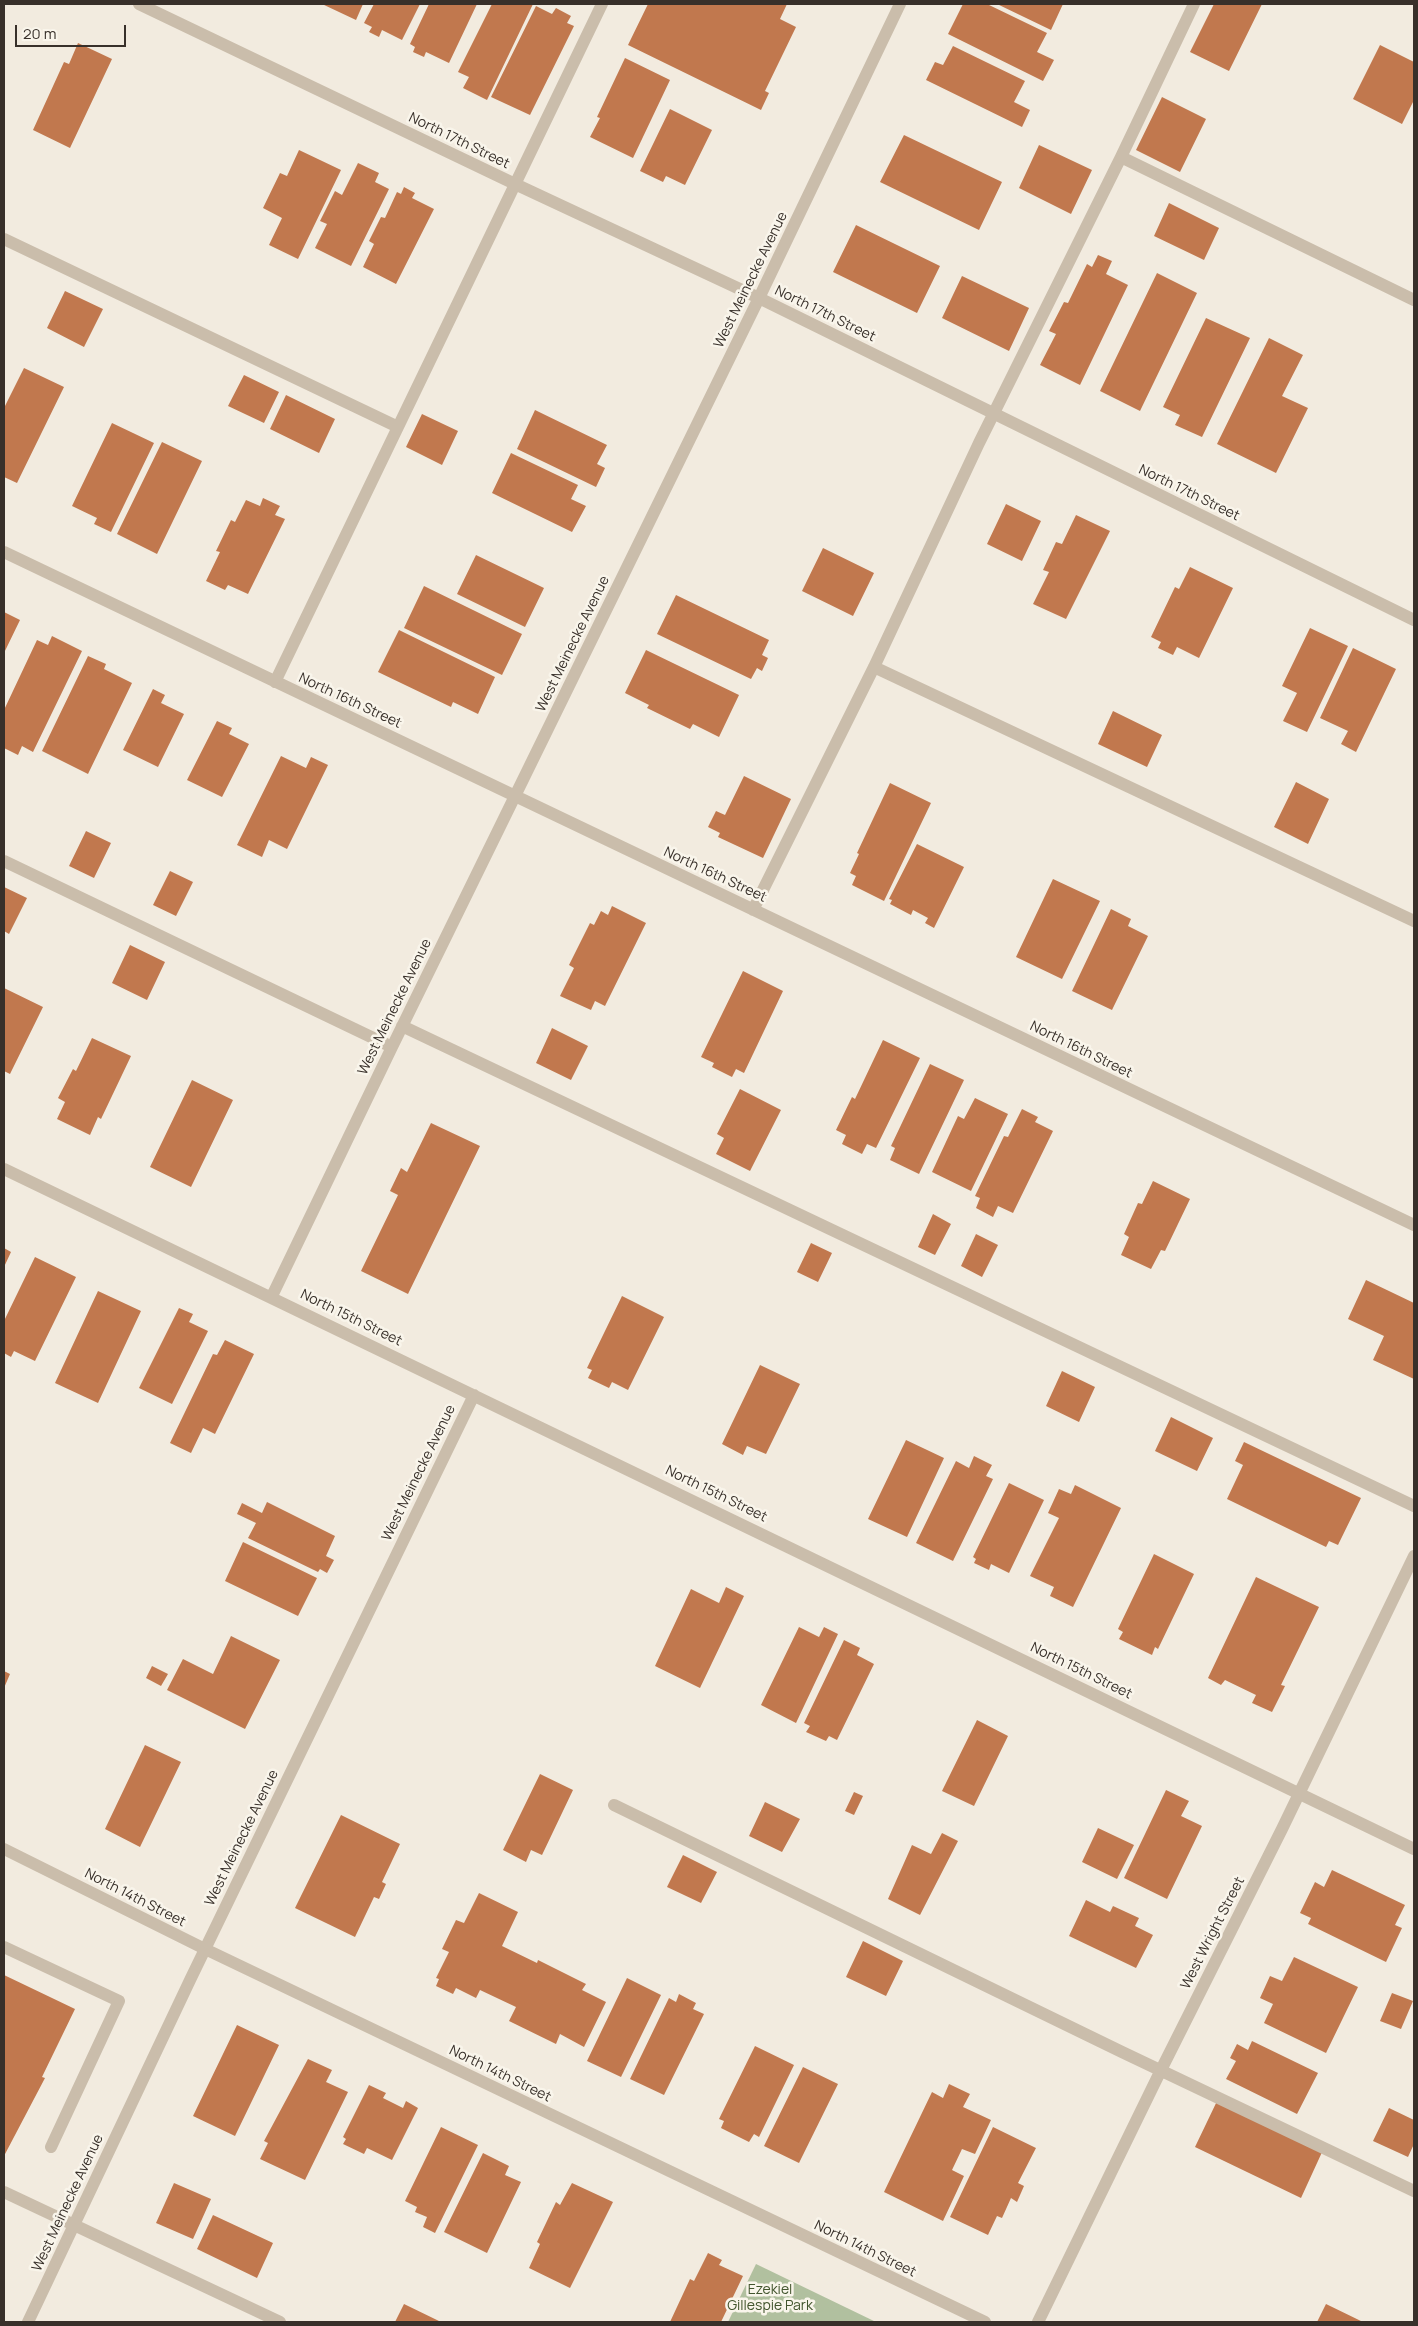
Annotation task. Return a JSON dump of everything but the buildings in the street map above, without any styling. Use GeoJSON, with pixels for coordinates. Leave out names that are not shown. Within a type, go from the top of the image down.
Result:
{"type":"FeatureCollection","features":[{"type":"Feature","properties":{"kind":"street","name":"North 17th Street"},"geometry":{"type":"LineString","coordinates":[[139,4],[515,184],[759,298],[1414,620]]}},
{"type":"Feature","properties":{"kind":"street"},"geometry":{"type":"LineString","coordinates":[[274,682],[602,4]]}},
{"type":"Feature","properties":{"kind":"street","name":"West Meinecke Avenue"},"geometry":{"type":"LineString","coordinates":[[272,1296],[402,1026],[759,298],[900,4]]}},
{"type":"Feature","properties":{"kind":"street"},"geometry":{"type":"LineString","coordinates":[[754,910],[874,667],[993,414],[1121,157],[1194,4]]}},
{"type":"Feature","properties":{"kind":"street"},"geometry":{"type":"LineString","coordinates":[[1121,157],[1414,300]]}},
{"type":"Feature","properties":{"kind":"street"},"geometry":{"type":"LineString","coordinates":[[4,239],[398,427]]}},
{"type":"Feature","properties":{"kind":"street","name":"North 16th Street"},"geometry":{"type":"LineString","coordinates":[[4,552],[1414,1225]]}},
{"type":"Feature","properties":{"kind":"street"},"geometry":{"type":"LineString","coordinates":[[874,667],[1414,921]]}},
{"type":"Feature","properties":{"kind":"street"},"geometry":{"type":"LineString","coordinates":[[4,861],[392,1047]]}},
{"type":"Feature","properties":{"kind":"street"},"geometry":{"type":"LineString","coordinates":[[402,1026],[1414,1506]]}},
{"type":"Feature","properties":{"kind":"street","name":"North 15th Street"},"geometry":{"type":"LineString","coordinates":[[4,1169],[272,1296],[1414,1849]]}},
{"type":"Feature","properties":{"kind":"street","name":"West Meinecke Avenue"},"geometry":{"type":"LineString","coordinates":[[28,2322],[205,1949],[474,1395]]}},
{"type":"Feature","properties":{"kind":"street","name":"West Wright Street"},"geometry":{"type":"LineString","coordinates":[[1038,2322],[1414,1556]]}},
{"type":"Feature","properties":{"kind":"street"},"geometry":{"type":"LineString","coordinates":[[614,1805],[1414,2191]]}},
{"type":"Feature","properties":{"kind":"street","name":"North 14th Street"},"geometry":{"type":"LineString","coordinates":[[4,1849],[205,1949],[984,2322]]}},
{"type":"Feature","properties":{"kind":"street"},"geometry":{"type":"LineString","coordinates":[[4,1947],[119,2001],[51,2147]]}},
{"type":"Feature","properties":{"kind":"street"},"geometry":{"type":"LineString","coordinates":[[4,2192],[280,2322]]}},
{"type":"Feature","properties":{"kind":"green space","name":"Ezekiel Gillespie Park"},"geometry":{"type":"Polygon","coordinates":[[[756,2264],[876,2322],[728,2322],[756,2264]]]}}]}
